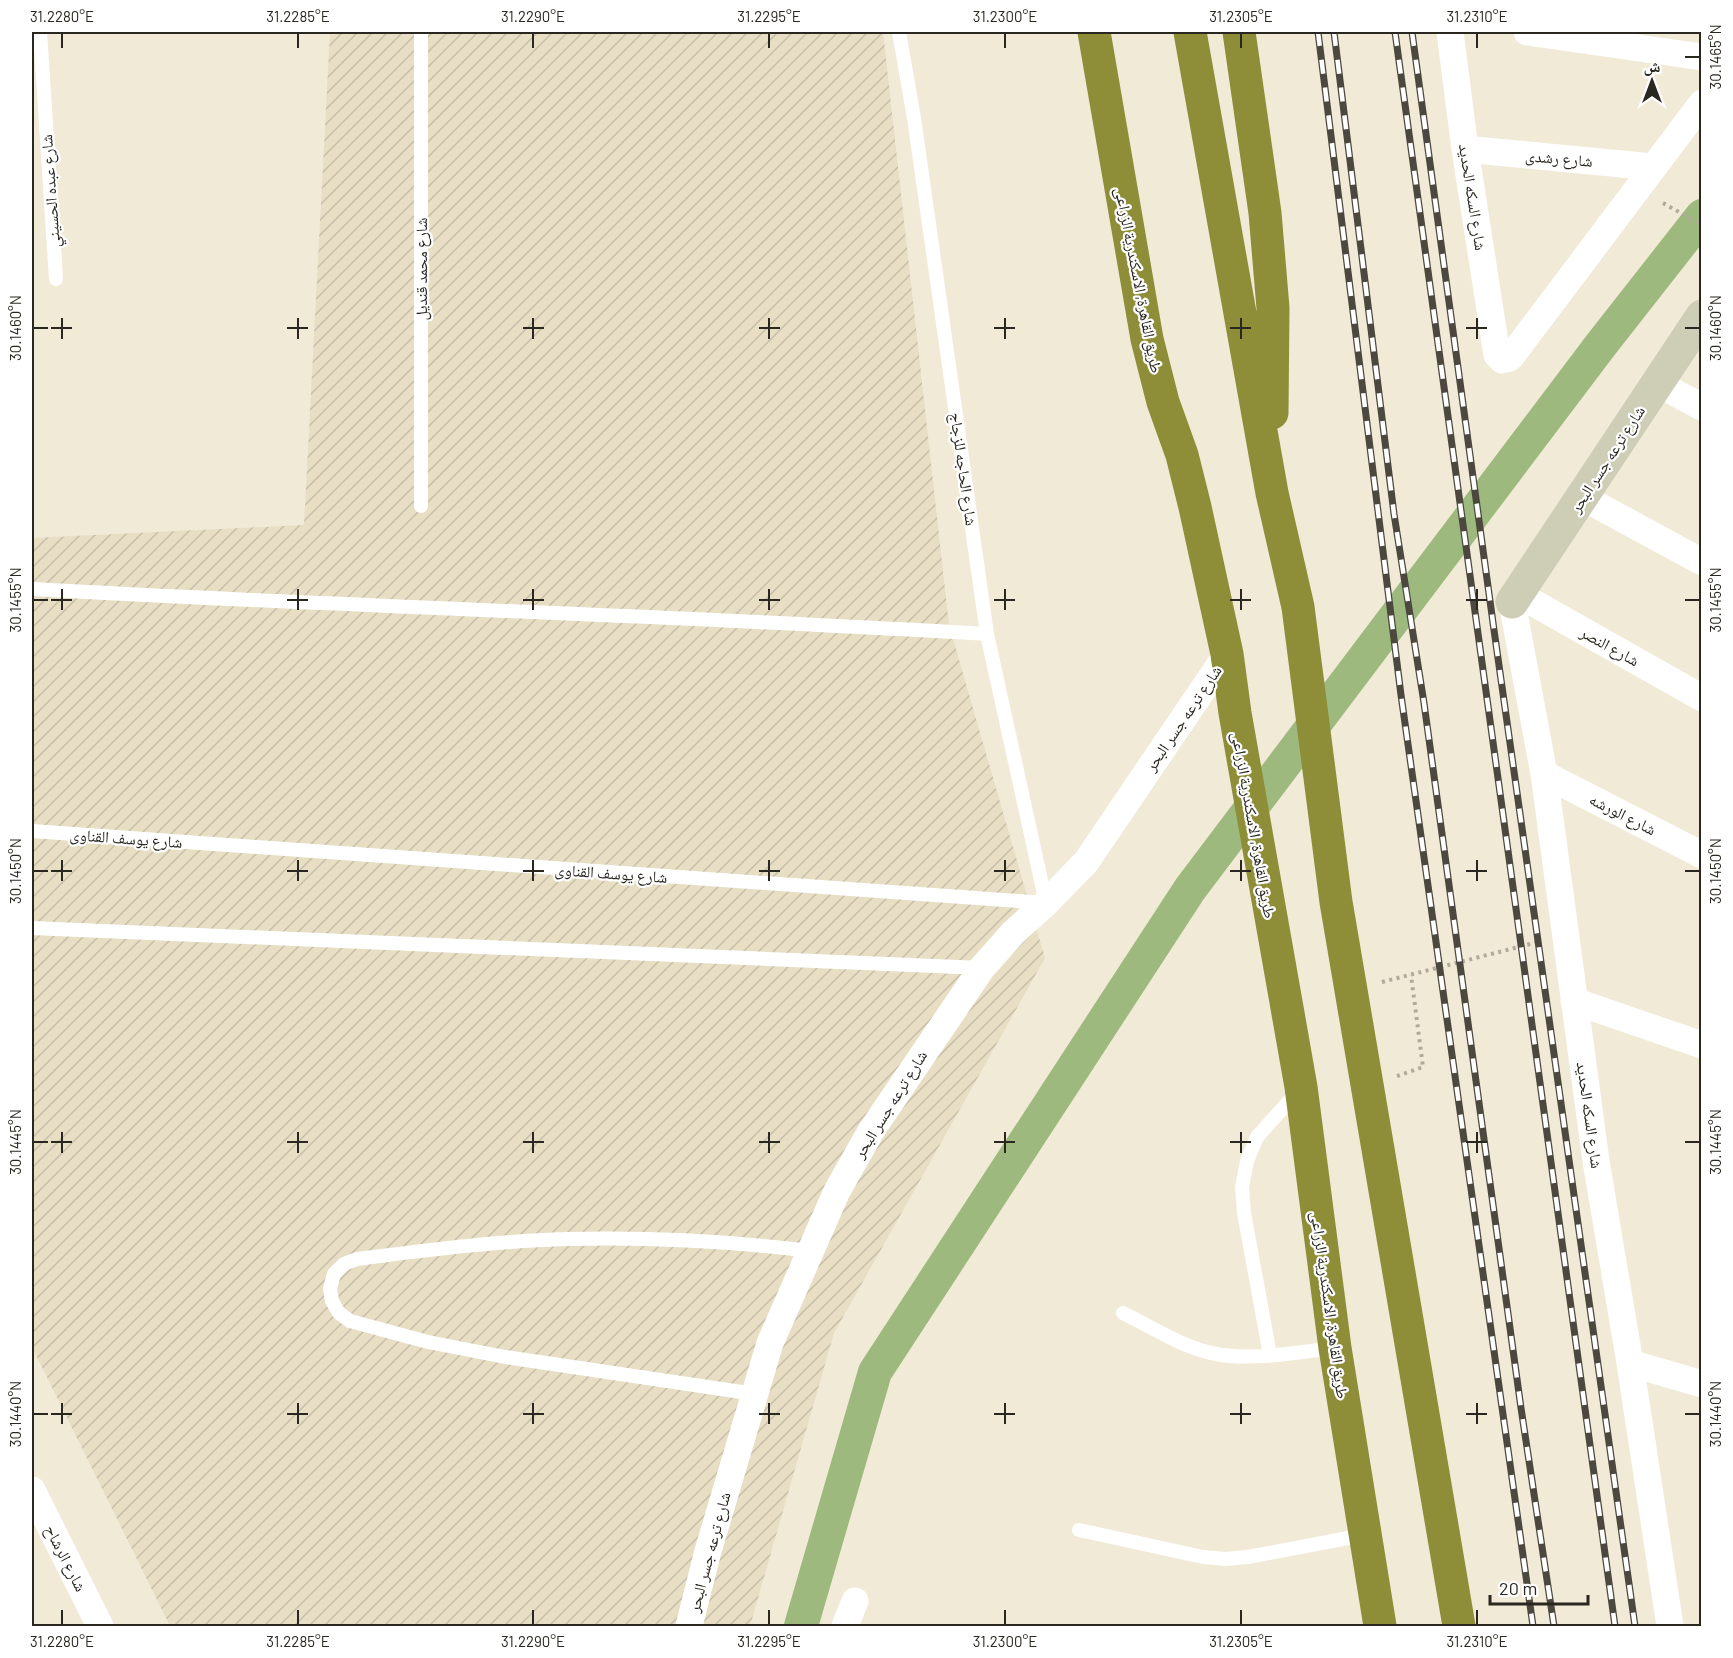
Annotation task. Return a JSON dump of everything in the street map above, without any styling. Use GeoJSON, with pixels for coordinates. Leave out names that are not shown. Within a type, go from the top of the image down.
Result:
{"type":"FeatureCollection","features":[{"type":"Feature","properties":{"kind":"highway","name":"طريق القاهرة, الاسكندرية الزراعى"},"geometry":{"type":"LineString","coordinates":[[1094,32],[1147,339],[1163,402],[1182,455],[1227,654],[1235,713],[1301,1087],[1335,1348],[1380,1626]]}},
{"type":"Feature","properties":{"kind":"highway"},"geometry":{"type":"LineString","coordinates":[[1190,32],[1272,493],[1298,607],[1336,902],[1459,1626]]}},
{"type":"Feature","properties":{"kind":"highway"},"geometry":{"type":"LineString","coordinates":[[1239,32],[1265,213],[1273,308],[1272,493]]}},
{"type":"Feature","properties":{"kind":"street","name":"شارع السكه الحديد"},"geometry":{"type":"LineString","coordinates":[[1450,32],[1465,149],[1497,355],[1502,360],[1510,358],[1653,167]]}},
{"type":"Feature","properties":{"kind":"street"},"geometry":{"type":"LineString","coordinates":[[1527,32],[1701,57]]}},
{"type":"Feature","properties":{"kind":"street"},"geometry":{"type":"LineString","coordinates":[[1653,167],[1701,103]]}},
{"type":"Feature","properties":{"kind":"street","name":"شارع رشدى"},"geometry":{"type":"LineString","coordinates":[[1465,149],[1653,167]]}},
{"type":"Feature","properties":{"kind":"street","name":"شارع ترعه جسر البحر"},"geometry":{"type":"LineString","coordinates":[[1515,598],[1701,316]]}},
{"type":"Feature","properties":{"kind":"street"},"geometry":{"type":"LineString","coordinates":[[1657,383],[1701,407]]}},
{"type":"Feature","properties":{"kind":"street"},"geometry":{"type":"LineString","coordinates":[[1582,497],[1701,562]]}},
{"type":"Feature","properties":{"kind":"street","name":"شارع السكه الحديد"},"geometry":{"type":"LineString","coordinates":[[1515,598],[1544,774],[1596,1161],[1630,1363],[1670,1626]]}},
{"type":"Feature","properties":{"kind":"street","name":"شارع النصر"},"geometry":{"type":"LineString","coordinates":[[1515,598],[1701,698]]}},
{"type":"Feature","properties":{"kind":"street","name":"شارع ترعه جسر البحر"},"geometry":{"type":"LineString","coordinates":[[689,1626],[708,1551],[770,1343],[837,1191],[871,1131],[982,968],[1013,933],[1086,862],[1227,654]]}},
{"type":"Feature","properties":{"kind":"street","name":"شارع الورشه"},"geometry":{"type":"LineString","coordinates":[[1544,774],[1701,855]]}},
{"type":"Feature","properties":{"kind":"street"},"geometry":{"type":"LineString","coordinates":[[1574,1001],[1701,1045]]}},
{"type":"Feature","properties":{"kind":"street"},"geometry":{"type":"LineString","coordinates":[[1630,1363],[1701,1384]]}},
{"type":"Feature","properties":{"kind":"street","name":"شارع الرشاح"},"geometry":{"type":"LineString","coordinates":[[32,1490],[100,1626]]}},
{"type":"Feature","properties":{"kind":"street"},"geometry":{"type":"LineString","coordinates":[[845,1626],[855,1601]]}},
{"type":"Feature","properties":{"kind":"lane","name":"شارع عبده الحسيني"},"geometry":{"type":"LineString","coordinates":[[40,32],[56,279]]}},
{"type":"Feature","properties":{"kind":"lane","name":"شارع محمد قنديل"},"geometry":{"type":"LineString","coordinates":[[421,32],[421,506]]}},
{"type":"Feature","properties":{"kind":"lane","name":"شارع الحاجه للزجاج"},"geometry":{"type":"LineString","coordinates":[[899,32],[914,118],[987,634],[1046,903]]}},
{"type":"Feature","properties":{"kind":"lane"},"geometry":{"type":"LineString","coordinates":[[32,589],[292,603],[814,624],[987,634]]}},
{"type":"Feature","properties":{"kind":"lane","name":"شارع يوسف القناوى"},"geometry":{"type":"LineString","coordinates":[[32,831],[1046,903]]}},
{"type":"Feature","properties":{"kind":"lane"},"geometry":{"type":"LineString","coordinates":[[32,928],[982,968]]}},
{"type":"Feature","properties":{"kind":"lane"},"geometry":{"type":"LineString","coordinates":[[1270,1355],[1244,1213],[1242,1187],[1247,1161],[1257,1137],[1301,1087]]}},
{"type":"Feature","properties":{"kind":"lane"},"geometry":{"type":"LineString","coordinates":[[754,1394],[583,1370],[428,1342],[350,1321],[339,1313],[332,1301],[330,1288],[334,1274],[344,1264],[357,1259],[498,1243],[567,1239],[645,1239],[758,1245],[810,1251]]}},
{"type":"Feature","properties":{"kind":"lane"},"geometry":{"type":"LineString","coordinates":[[1123,1313],[1202,1351],[1230,1356],[1270,1355],[1335,1348]]}},
{"type":"Feature","properties":{"kind":"lane"},"geometry":{"type":"LineString","coordinates":[[1079,1530],[1203,1557],[1226,1559],[1248,1557],[1364,1534]]}},
{"type":"Feature","properties":{"kind":"path"},"geometry":{"type":"LineString","coordinates":[[1660,201],[1701,225]]}},
{"type":"Feature","properties":{"kind":"path"},"geometry":{"type":"LineString","coordinates":[[1378,983],[1541,941]]}},
{"type":"Feature","properties":{"kind":"path"},"geometry":{"type":"LineString","coordinates":[[1412,975],[1423,1067]]}},
{"type":"Feature","properties":{"kind":"shaded area"},"geometry":{"type":"Polygon","coordinates":[[[330,32],[883,32],[949,625],[1045,958],[834,1333],[750,1626],[170,1626],[32,1347],[32,538],[304,525],[330,32]]]}},
{"type":"Feature","properties":{"kind":"waterway"},"geometry":{"type":"LineString","coordinates":[[801,1626],[875,1372],[1190,889],[1600,346],[1702,216]]}},
{"type":"Feature","properties":{"kind":"railway"},"geometry":{"type":"LineString","coordinates":[[1318,32],[1401,695],[1533,1626]]}},
{"type":"Feature","properties":{"kind":"railway"},"geometry":{"type":"LineString","coordinates":[[1334,32],[1394,514],[1424,703],[1521,1408],[1554,1626]]}},
{"type":"Feature","properties":{"kind":"railway"},"geometry":{"type":"LineString","coordinates":[[1395,32],[1615,1626]]}},
{"type":"Feature","properties":{"kind":"railway"},"geometry":{"type":"LineString","coordinates":[[1412,32],[1635,1626]]}}]}
